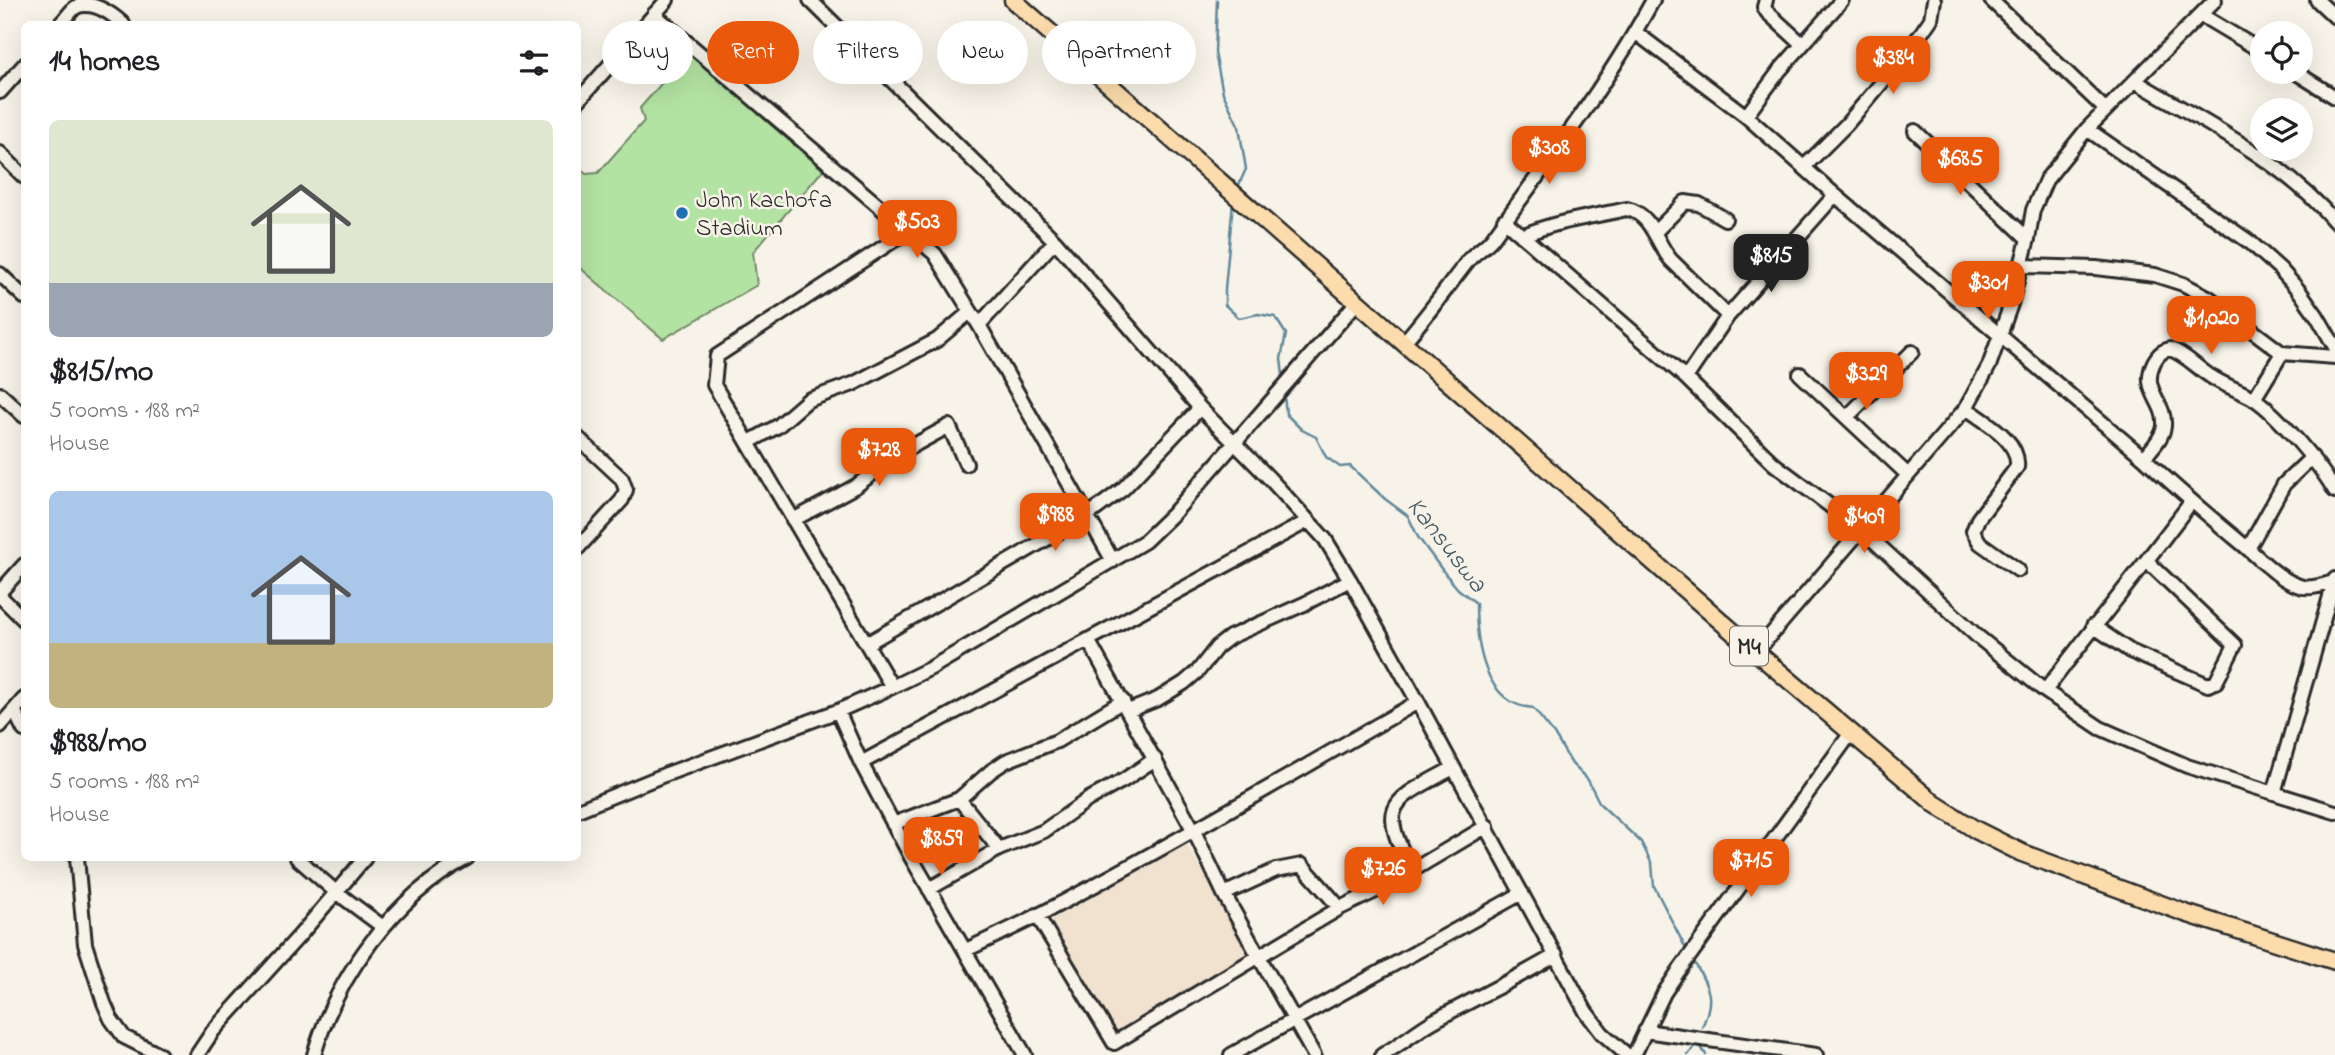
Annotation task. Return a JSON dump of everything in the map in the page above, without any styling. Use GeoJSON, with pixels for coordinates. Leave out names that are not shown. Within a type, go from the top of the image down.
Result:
{"type":"FeatureCollection","features":[{"type":"Feature","properties":{"kind":"main road","name":"M4"},"geometry":{"type":"LineString","coordinates":[[1013,0],[1756,652],[1935,804],[1976,830],[2022,853],[2185,913],[2335,961]]}},
{"type":"Feature","properties":{"kind":"street"},"geometry":{"type":"LineString","coordinates":[[581,98],[667,0]]}},
{"type":"Feature","properties":{"kind":"street"},"geometry":{"type":"LineString","coordinates":[[810,0],[1055,240],[1200,408],[1331,547],[1594,1024],[1627,1055]]}},
{"type":"Feature","properties":{"kind":"street"},"geometry":{"type":"LineString","coordinates":[[1404,342],[1429,314],[1469,258],[1493,238],[1635,32],[1653,0]]}},
{"type":"Feature","properties":{"kind":"street"},"geometry":{"type":"LineString","coordinates":[[1766,0],[1764,7],[1767,12],[1802,44]]}},
{"type":"Feature","properties":{"kind":"street"},"geometry":{"type":"LineString","coordinates":[[1746,116],[1802,44],[1842,0]]}},
{"type":"Feature","properties":{"kind":"street"},"geometry":{"type":"LineString","coordinates":[[1804,167],[1846,125],[1911,48],[1931,19],[1934,0]]}},
{"type":"Feature","properties":{"kind":"street"},"geometry":{"type":"LineString","coordinates":[[1991,0],[2106,110]]}},
{"type":"Feature","properties":{"kind":"street"},"geometry":{"type":"LineString","coordinates":[[1756,652],[1966,408],[1989,366],[2000,335],[2040,190],[2087,129],[2215,0]]}},
{"type":"Feature","properties":{"kind":"street"},"geometry":{"type":"LineString","coordinates":[[2317,0],[2335,17]]}},
{"type":"Feature","properties":{"kind":"street"},"geometry":{"type":"LineString","coordinates":[[63,21],[73,3],[96,5],[119,21]]}},
{"type":"Feature","properties":{"kind":"street"},"geometry":{"type":"LineString","coordinates":[[654,15],[935,254],[979,325],[1113,561]]}},
{"type":"Feature","properties":{"kind":"street"},"geometry":{"type":"LineString","coordinates":[[2201,15],[2250,44]]}},
{"type":"Feature","properties":{"kind":"street"},"geometry":{"type":"LineString","coordinates":[[1635,32],[1746,116],[2248,549],[2294,584],[2316,587],[2335,581]]}},
{"type":"Feature","properties":{"kind":"street"},"geometry":{"type":"LineString","coordinates":[[0,92],[21,68]]}},
{"type":"Feature","properties":{"kind":"street"},"geometry":{"type":"LineString","coordinates":[[2135,81],[2286,173],[2316,199],[2335,222]]}},
{"type":"Feature","properties":{"kind":"street"},"geometry":{"type":"LineString","coordinates":[[2313,83],[2335,97]]}},
{"type":"Feature","properties":{"kind":"street"},"geometry":{"type":"LineString","coordinates":[[2087,129],[2251,243],[2280,269],[2300,292],[2318,316],[2335,347]]}},
{"type":"Feature","properties":{"kind":"street"},"geometry":{"type":"LineString","coordinates":[[1915,131],[2028,239]]}},
{"type":"Feature","properties":{"kind":"street"},"geometry":{"type":"LineString","coordinates":[[0,153],[21,174]]}},
{"type":"Feature","properties":{"kind":"street"},"geometry":{"type":"LineString","coordinates":[[1686,378],[1728,316],[1835,195]]}},
{"type":"Feature","properties":{"kind":"street"},"geometry":{"type":"LineString","coordinates":[[1655,232],[1685,202],[1699,204],[1726,219]]}},
{"type":"Feature","properties":{"kind":"street"},"geometry":{"type":"LineString","coordinates":[[1522,236],[1544,226],[1627,209],[1634,211],[1655,232],[1664,253],[1728,316]]}},
{"type":"Feature","properties":{"kind":"street"},"geometry":{"type":"LineString","coordinates":[[1504,220],[1686,378],[1774,464],[1861,529],[1977,636],[2045,691],[2100,728],[2187,766],[2335,812]]}},
{"type":"Feature","properties":{"kind":"street"},"geometry":{"type":"LineString","coordinates":[[892,688],[715,385],[717,356],[908,231]]}},
{"type":"Feature","properties":{"kind":"street"},"geometry":{"type":"LineString","coordinates":[[979,325],[1055,240]]}},
{"type":"Feature","properties":{"kind":"street"},"geometry":{"type":"LineString","coordinates":[[2020,266],[2120,270],[2155,275],[2208,296],[2282,353],[2335,357]]}},
{"type":"Feature","properties":{"kind":"street"},"geometry":{"type":"LineString","coordinates":[[0,274],[21,294]]}},
{"type":"Feature","properties":{"kind":"street"},"geometry":{"type":"LineString","coordinates":[[581,809],[892,688],[931,668],[1145,541],[1358,301]]}},
{"type":"Feature","properties":{"kind":"street"},"geometry":{"type":"LineString","coordinates":[[749,442],[778,426],[808,400],[853,384],[932,343],[970,312]]}},
{"type":"Feature","properties":{"kind":"street"},"geometry":{"type":"LineString","coordinates":[[2144,458],[2160,437],[2164,426],[2149,377],[2157,355],[2170,349],[2179,352],[2211,377],[2254,399],[2312,457],[2335,491]]}},
{"type":"Feature","properties":{"kind":"street"},"geometry":{"type":"LineString","coordinates":[[1847,417],[1912,352]]}},
{"type":"Feature","properties":{"kind":"street"},"geometry":{"type":"LineString","coordinates":[[2254,399],[2282,353]]}},
{"type":"Feature","properties":{"kind":"street"},"geometry":{"type":"LineString","coordinates":[[1801,374],[1908,475]]}},
{"type":"Feature","properties":{"kind":"street"},"geometry":{"type":"LineString","coordinates":[[0,394],[21,413]]}},
{"type":"Feature","properties":{"kind":"street"},"geometry":{"type":"LineString","coordinates":[[867,643],[1088,514],[1123,489],[1200,408]]}},
{"type":"Feature","properties":{"kind":"street"},"geometry":{"type":"LineString","coordinates":[[1966,408],[2006,440],[2018,458],[2017,467],[1978,519],[1973,531],[1980,543],[2018,570]]}},
{"type":"Feature","properties":{"kind":"street"},"geometry":{"type":"LineString","coordinates":[[793,520],[856,486],[898,454],[949,426],[966,464]]}},
{"type":"Feature","properties":{"kind":"street"},"geometry":{"type":"LineString","coordinates":[[581,441],[622,480],[626,490],[622,500],[581,545]]}},
{"type":"Feature","properties":{"kind":"street"},"geometry":{"type":"LineString","coordinates":[[2248,549],[2284,484],[2312,457]]}},
{"type":"Feature","properties":{"kind":"street"},"geometry":{"type":"LineString","coordinates":[[2045,691],[2191,502]]}},
{"type":"Feature","properties":{"kind":"street"},"geometry":{"type":"LineString","coordinates":[[862,763],[1308,521]]}},
{"type":"Feature","properties":{"kind":"street"},"geometry":{"type":"LineString","coordinates":[[2093,626],[2130,652],[2208,685],[2216,682],[2235,648],[2234,642],[2147,561]]}},
{"type":"Feature","properties":{"kind":"street"},"geometry":{"type":"LineString","coordinates":[[21,569],[0,594],[21,617]]}},
{"type":"Feature","properties":{"kind":"street"},"geometry":{"type":"LineString","coordinates":[[893,824],[959,799],[1006,761],[1057,741],[1125,706],[1158,699],[1198,671],[1217,647],[1230,637],[1350,580]]}},
{"type":"Feature","properties":{"kind":"street"},"geometry":{"type":"LineString","coordinates":[[2274,793],[2335,581]]}},
{"type":"Feature","properties":{"kind":"street"},"geometry":{"type":"LineString","coordinates":[[1088,640],[1314,1055]]}},
{"type":"Feature","properties":{"kind":"street"},"geometry":{"type":"LineString","coordinates":[[0,726],[21,702]]}},
{"type":"Feature","properties":{"kind":"street"},"geometry":{"type":"LineString","coordinates":[[966,950],[1194,831],[1418,702]]}},
{"type":"Feature","properties":{"kind":"street"},"geometry":{"type":"LineString","coordinates":[[14,710],[21,724]]}},
{"type":"Feature","properties":{"kind":"street"},"geometry":{"type":"LineString","coordinates":[[838,711],[893,824],[1025,1055]]}},
{"type":"Feature","properties":{"kind":"street"},"geometry":{"type":"LineString","coordinates":[[1634,1055],[1664,993],[1678,972],[1851,733]]}},
{"type":"Feature","properties":{"kind":"street"},"geometry":{"type":"LineString","coordinates":[[929,889],[999,849],[1044,831],[1089,799],[1155,759]]}},
{"type":"Feature","properties":{"kind":"street"},"geometry":{"type":"LineString","coordinates":[[1412,872],[1397,843],[1392,825],[1393,812],[1406,795],[1453,768]]}},
{"type":"Feature","properties":{"kind":"street"},"geometry":{"type":"LineString","coordinates":[[959,799],[999,849]]}},
{"type":"Feature","properties":{"kind":"street"},"geometry":{"type":"LineString","coordinates":[[1037,915],[1114,1043],[1340,908],[1412,872],[1487,826]]}},
{"type":"Feature","properties":{"kind":"street"},"geometry":{"type":"LineString","coordinates":[[77,861],[85,944],[108,1011],[124,1037],[160,1055]]}},
{"type":"Feature","properties":{"kind":"street"},"geometry":{"type":"LineString","coordinates":[[300,861],[383,927]]}},
{"type":"Feature","properties":{"kind":"street"},"geometry":{"type":"LineString","coordinates":[[197,1055],[213,1031],[362,861]]}},
{"type":"Feature","properties":{"kind":"street"},"geometry":{"type":"LineString","coordinates":[[314,1055],[330,1011],[348,974],[383,927],[438,877],[462,861]]}},
{"type":"Feature","properties":{"kind":"street"},"geometry":{"type":"LineString","coordinates":[[1224,894],[1276,870],[1302,865],[1340,908]]}},
{"type":"Feature","properties":{"kind":"street"},"geometry":{"type":"LineString","coordinates":[[1231,1055],[1522,893]]}},
{"type":"Feature","properties":{"kind":"street"},"geometry":{"type":"LineString","coordinates":[[1382,1055],[1401,1045],[1429,1023],[1485,996],[1556,955]]}},
{"type":"Feature","properties":{"kind":"street"},"geometry":{"type":"LineString","coordinates":[[1645,1031],[1816,1055]]}},
{"type":"Feature","properties":{"kind":"shaded area"},"geometry":{"type":"Polygon","coordinates":[[[1187,845],[1252,955],[1115,1033],[1049,921],[1187,845]]]}},
{"type":"Feature","properties":{"kind":"green space","name":"John Kachofa Stadium"},"geometry":{"type":"Polygon","coordinates":[[[693,57],[707,69],[707,84],[724,84],[823,170],[753,252],[757,285],[663,339],[581,269],[581,170],[586,174],[598,173],[644,121],[640,108],[661,84],[693,84],[693,57]]]}},
{"type":"Feature","properties":{"kind":"waterway","name":"Kansuswa"},"geometry":{"type":"LineString","coordinates":[[1217,0],[1215,53],[1223,93],[1239,127],[1246,169],[1237,189]]}},
{"type":"Feature","properties":{"kind":"waterway","name":"Kansuswa"},"geometry":{"type":"LineString","coordinates":[[1233,202],[1225,305],[1239,318],[1258,314],[1275,317],[1286,334],[1281,359],[1283,375]]}},
{"type":"Feature","properties":{"kind":"waterway","name":"Kansuswa"},"geometry":{"type":"LineString","coordinates":[[1284,395],[1286,414],[1302,430],[1316,437],[1326,457],[1340,467],[1350,466],[1385,499],[1408,516],[1418,537],[1443,571],[1458,589],[1476,603],[1481,653],[1493,684],[1503,696],[1516,704],[1533,708],[1554,734],[1572,764],[1588,780],[1600,804],[1641,842],[1652,864],[1654,886],[1685,947]]}},
{"type":"Feature","properties":{"kind":"waterway","name":"Kansuswa"},"geometry":{"type":"LineString","coordinates":[[1693,960],[1703,978],[1709,999],[1702,1027]]}},
{"type":"Feature","properties":{"kind":"waterway","name":"Kansuswa"},"geometry":{"type":"LineString","coordinates":[[1688,1055],[1698,1042],[1706,1055]]}},
{"type":"Feature","properties":{"kind":"place","name":"John Kachofa Stadium"},"geometry":{"type":"Point","coordinates":[682,213]}}]}
